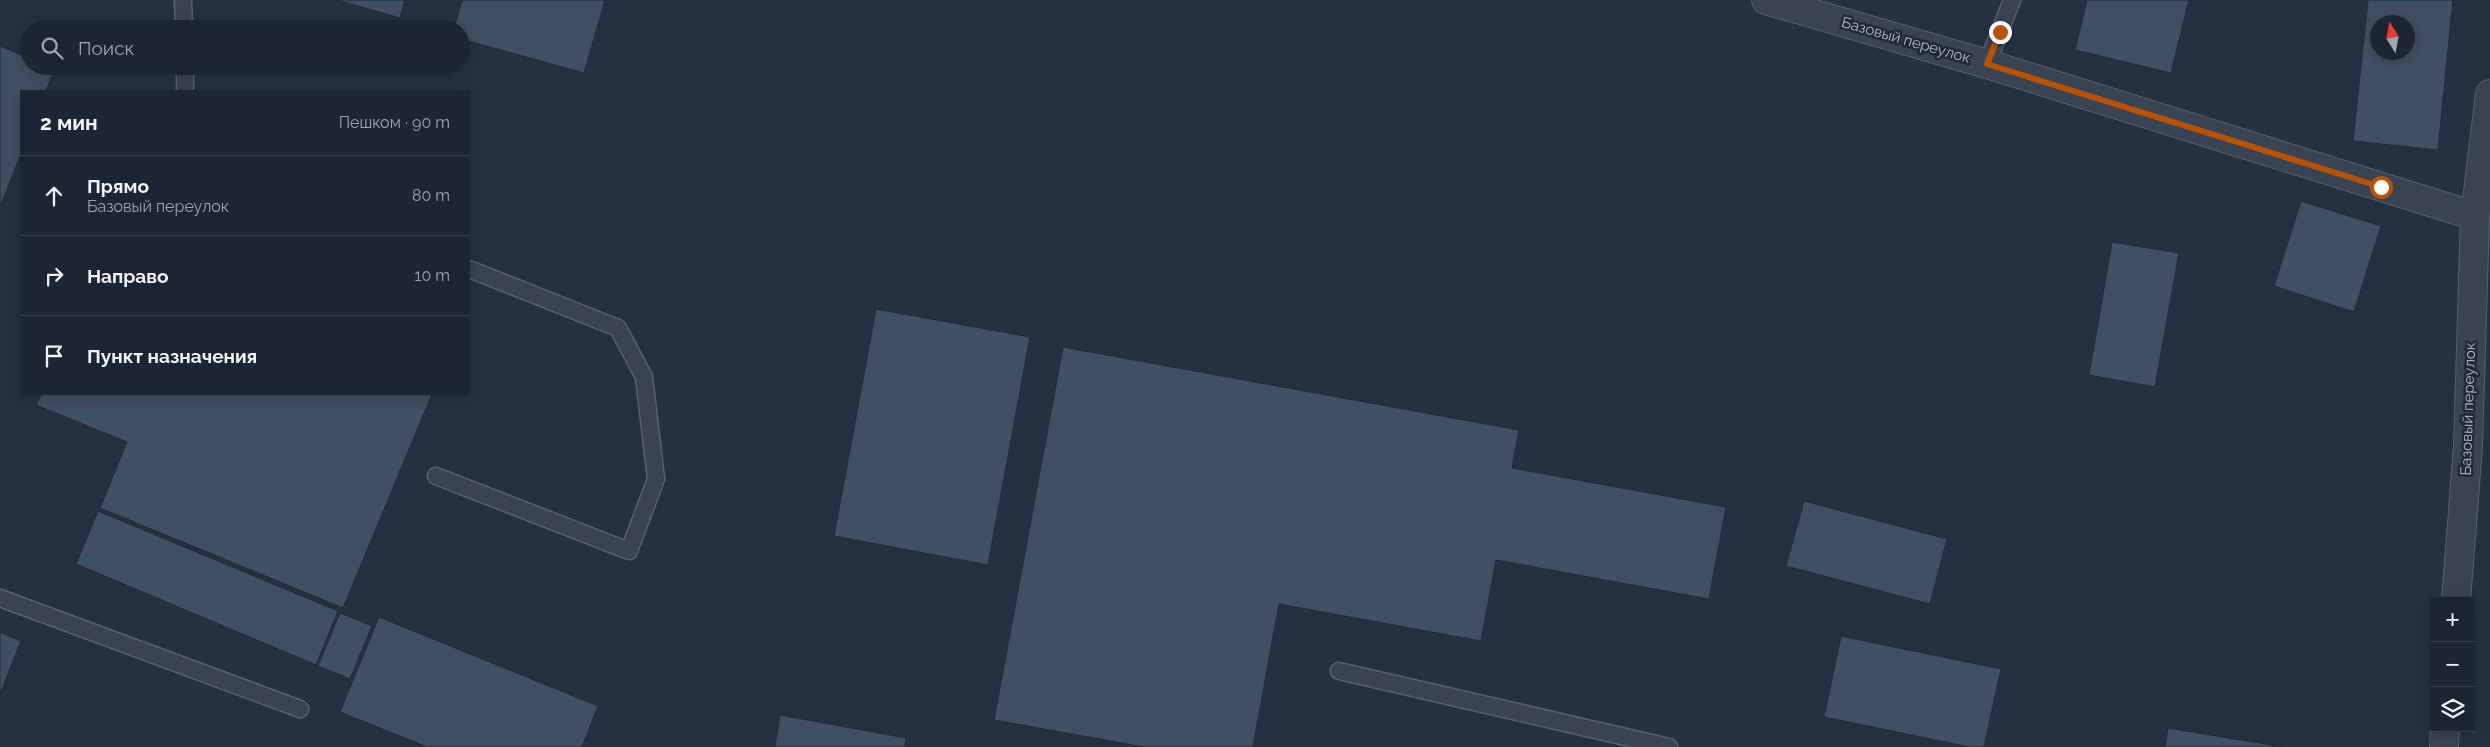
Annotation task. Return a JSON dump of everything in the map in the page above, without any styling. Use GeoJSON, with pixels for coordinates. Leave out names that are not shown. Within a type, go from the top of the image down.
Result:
{"type":"FeatureCollection","features":[{"type":"Feature","properties":{"kind":"street","name":"Базовый переулок"},"geometry":{"type":"LineString","coordinates":[[1766,0],[1987,64],[2482,217]]}},
{"type":"Feature","properties":{"kind":"street","name":"Базовый переулок"},"geometry":{"type":"LineString","coordinates":[[2456,597],[2468,446],[2490,94]]}},
{"type":"Feature","properties":{"kind":"street"},"geometry":{"type":"LineString","coordinates":[[2444,747],[2445,732]]}},
{"type":"Feature","properties":{"kind":"lane"},"geometry":{"type":"LineString","coordinates":[[183,0],[184,20]]}},
{"type":"Feature","properties":{"kind":"lane"},"geometry":{"type":"LineString","coordinates":[[1987,64],[2012,0]]}},
{"type":"Feature","properties":{"kind":"lane"},"geometry":{"type":"LineString","coordinates":[[185,75],[185,90]]}},
{"type":"Feature","properties":{"kind":"lane"},"geometry":{"type":"LineString","coordinates":[[436,476],[629,551],[656,479],[644,377],[618,328],[470,269]]}},
{"type":"Feature","properties":{"kind":"lane"},"geometry":{"type":"LineString","coordinates":[[0,598],[300,709]]}},
{"type":"Feature","properties":{"kind":"lane"},"geometry":{"type":"LineString","coordinates":[[1339,671],[1669,747]]}},
{"type":"Feature","properties":{"kind":"building"},"geometry":{"type":"Polygon","coordinates":[[[337,0],[405,0],[400,18],[337,0]]]}},
{"type":"Feature","properties":{"kind":"building"},"geometry":{"type":"Polygon","coordinates":[[[462,0],[605,0],[584,73],[470,41],[470,20],[456,20],[462,0]]]}},
{"type":"Feature","properties":{"kind":"building"},"geometry":{"type":"Polygon","coordinates":[[[2087,0],[2189,0],[2171,73],[2075,50],[2087,0]]]}},
{"type":"Feature","properties":{"kind":"building"},"geometry":{"type":"Polygon","coordinates":[[[2368,0],[2453,0],[2438,150],[2353,141],[2368,0]]]}},
{"type":"Feature","properties":{"kind":"building"},"geometry":{"type":"Polygon","coordinates":[[[0,46],[20,54],[20,75],[52,75],[46,90],[20,90],[20,157],[0,207],[0,46]]]}},
{"type":"Feature","properties":{"kind":"building"},"geometry":{"type":"Polygon","coordinates":[[[2301,201],[2381,226],[2354,312],[2274,286],[2301,201]]]}},
{"type":"Feature","properties":{"kind":"building"},"geometry":{"type":"Polygon","coordinates":[[[2112,242],[2179,253],[2155,387],[2089,375],[2112,242]]]}},
{"type":"Feature","properties":{"kind":"building"},"geometry":{"type":"Polygon","coordinates":[[[876,309],[1030,337],[988,565],[834,536],[876,309]]]}},
{"type":"Feature","properties":{"kind":"building"},"geometry":{"type":"Polygon","coordinates":[[[1063,347],[1519,430],[1512,468],[1726,507],[1709,599],[1496,560],[1481,641],[1279,604],[1253,747],[1144,747],[994,720],[1063,347]]]}},
{"type":"Feature","properties":{"kind":"building"},"geometry":{"type":"Polygon","coordinates":[[[41,395],[432,395],[343,608],[100,508],[127,442],[36,405],[41,395]]]}},
{"type":"Feature","properties":{"kind":"building"},"geometry":{"type":"Polygon","coordinates":[[[1804,501],[1947,539],[1930,604],[1786,566],[1804,501]]]}},
{"type":"Feature","properties":{"kind":"building"},"geometry":{"type":"Polygon","coordinates":[[[98,511],[338,611],[316,665],[76,564],[98,511]]]}},
{"type":"Feature","properties":{"kind":"building"},"geometry":{"type":"Polygon","coordinates":[[[340,613],[372,626],[350,679],[318,666],[340,613]]]}},
{"type":"Feature","properties":{"kind":"building"},"geometry":{"type":"Polygon","coordinates":[[[379,617],[598,706],[582,747],[427,747],[340,712],[379,617]]]}},
{"type":"Feature","properties":{"kind":"building"},"geometry":{"type":"Polygon","coordinates":[[[0,632],[21,641],[0,694],[0,632]]]}},
{"type":"Feature","properties":{"kind":"building"},"geometry":{"type":"Polygon","coordinates":[[[1841,636],[2001,669],[1984,747],[1969,747],[1824,717],[1841,636]]]}},
{"type":"Feature","properties":{"kind":"building"},"geometry":{"type":"Polygon","coordinates":[[[780,715],[906,738],[905,747],[775,747],[780,715]]]}},
{"type":"Feature","properties":{"kind":"building"},"geometry":{"type":"Polygon","coordinates":[[[2168,728],[2284,747],[2165,747],[2168,728]]]}},
{"type":"Feature","properties":{"kind":"route"},"geometry":{"type":"LineString","coordinates":[[2000,32],[1987,64],[2381,187]]}}]}
